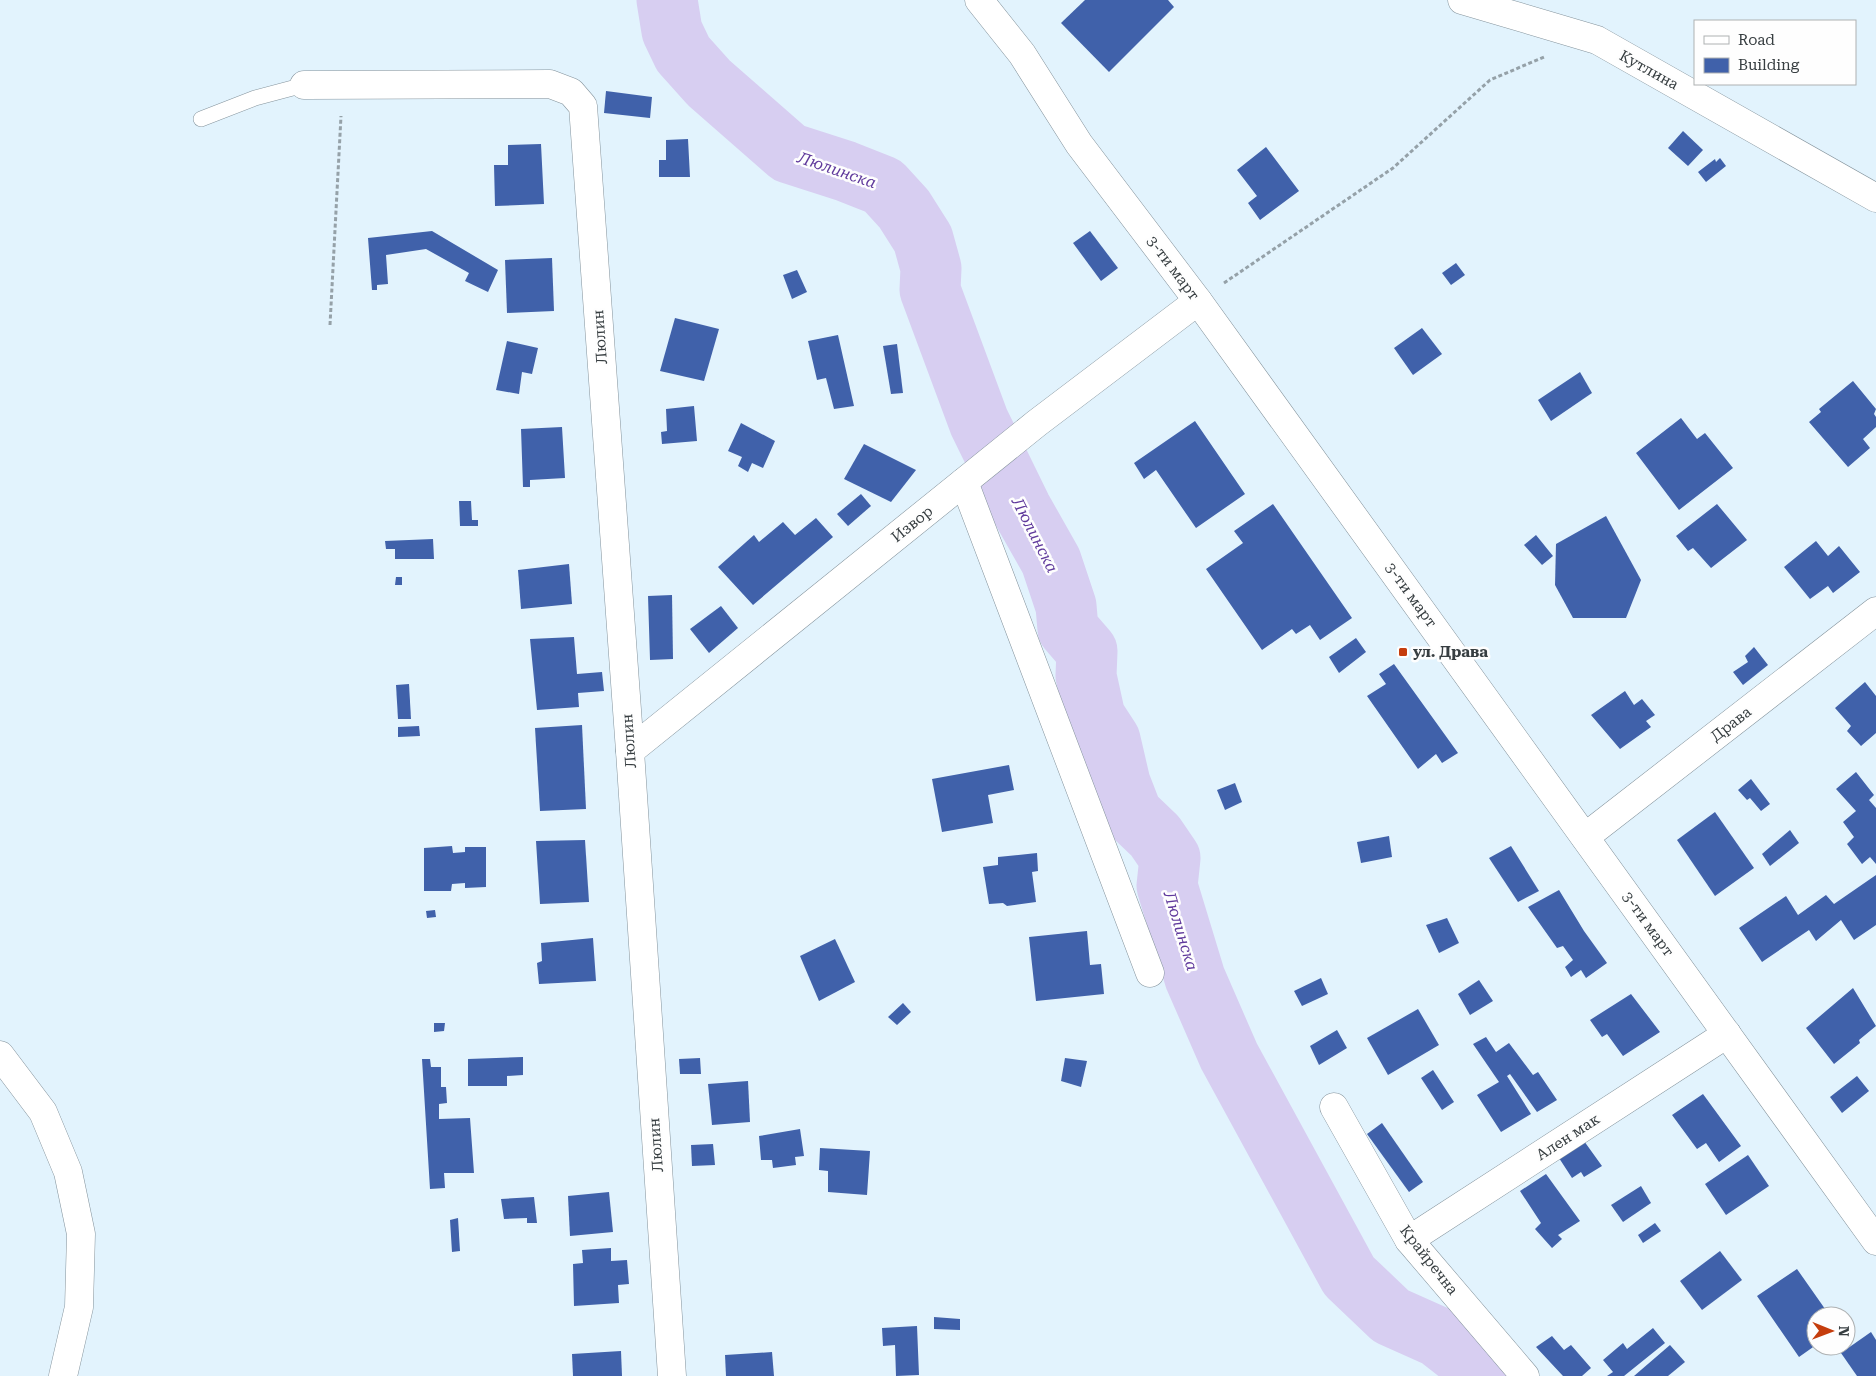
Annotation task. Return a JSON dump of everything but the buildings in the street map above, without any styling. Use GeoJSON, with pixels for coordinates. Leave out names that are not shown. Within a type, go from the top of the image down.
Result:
{"type":"FeatureCollection","features":[{"type":"Feature","properties":{"kind":"street","name":"3-ти март"},"geometry":{"type":"LineString","coordinates":[[979,0],[1022,54],[1079,144],[1198,301],[1876,1241]]}},
{"type":"Feature","properties":{"kind":"street","name":"Кутлина"},"geometry":{"type":"LineString","coordinates":[[1462,0],[1597,40],[1876,198]]}},
{"type":"Feature","properties":{"kind":"street","name":"Люлин"},"geometry":{"type":"LineString","coordinates":[[342,85],[550,84],[571,92],[583,106],[630,751],[672,1376]]}},
{"type":"Feature","properties":{"kind":"street"},"geometry":{"type":"LineString","coordinates":[[304,85],[342,85]]}},
{"type":"Feature","properties":{"kind":"street","name":"Извор"},"geometry":{"type":"LineString","coordinates":[[630,751],[1037,423],[1198,301]]}},
{"type":"Feature","properties":{"kind":"street"},"geometry":{"type":"LineString","coordinates":[[964,482],[1150,973]]}},
{"type":"Feature","properties":{"kind":"street","name":"Драва"},"geometry":{"type":"LineString","coordinates":[[1585,837],[1876,611]]}},
{"type":"Feature","properties":{"kind":"street","name":"Ален мак"},"geometry":{"type":"LineString","coordinates":[[1409,1240],[1727,1034]]}},
{"type":"Feature","properties":{"kind":"street"},"geometry":{"type":"LineString","coordinates":[[0,1055],[43,1112],[68,1172],[81,1234],[79,1307],[64,1376]]}},
{"type":"Feature","properties":{"kind":"street","name":"Крайречна"},"geometry":{"type":"LineString","coordinates":[[1334,1107],[1409,1240],[1525,1376]]}},
{"type":"Feature","properties":{"kind":"lane"},"geometry":{"type":"LineString","coordinates":[[201,119],[255,98],[304,85]]}},
{"type":"Feature","properties":{"kind":"path"},"geometry":{"type":"LineString","coordinates":[[1198,301],[1393,168],[1490,80],[1548,56]]}},
{"type":"Feature","properties":{"kind":"path"},"geometry":{"type":"LineString","coordinates":[[330,325],[342,85]]}},
{"type":"Feature","properties":{"kind":"waterway","name":"Люлинска"},"geometry":{"type":"LineString","coordinates":[[667,0],[672,31],[683,54],[709,83],[789,153],[845,171],[883,186],[904,209],[923,239],[931,268],[930,290],[979,422],[1021,508],[1051,561],[1066,606],[1068,629],[1087,651],[1086,676],[1095,717],[1110,740],[1120,783],[1132,814],[1155,836],[1170,858],[1167,886],[1195,978],[1229,1056],[1349,1276],[1391,1316],[1438,1337],[1465,1358],[1480,1376]]}},
{"type":"Feature","properties":{"kind":"place","name":"ул. Драва"},"geometry":{"type":"Point","coordinates":[1403,652]}}]}
